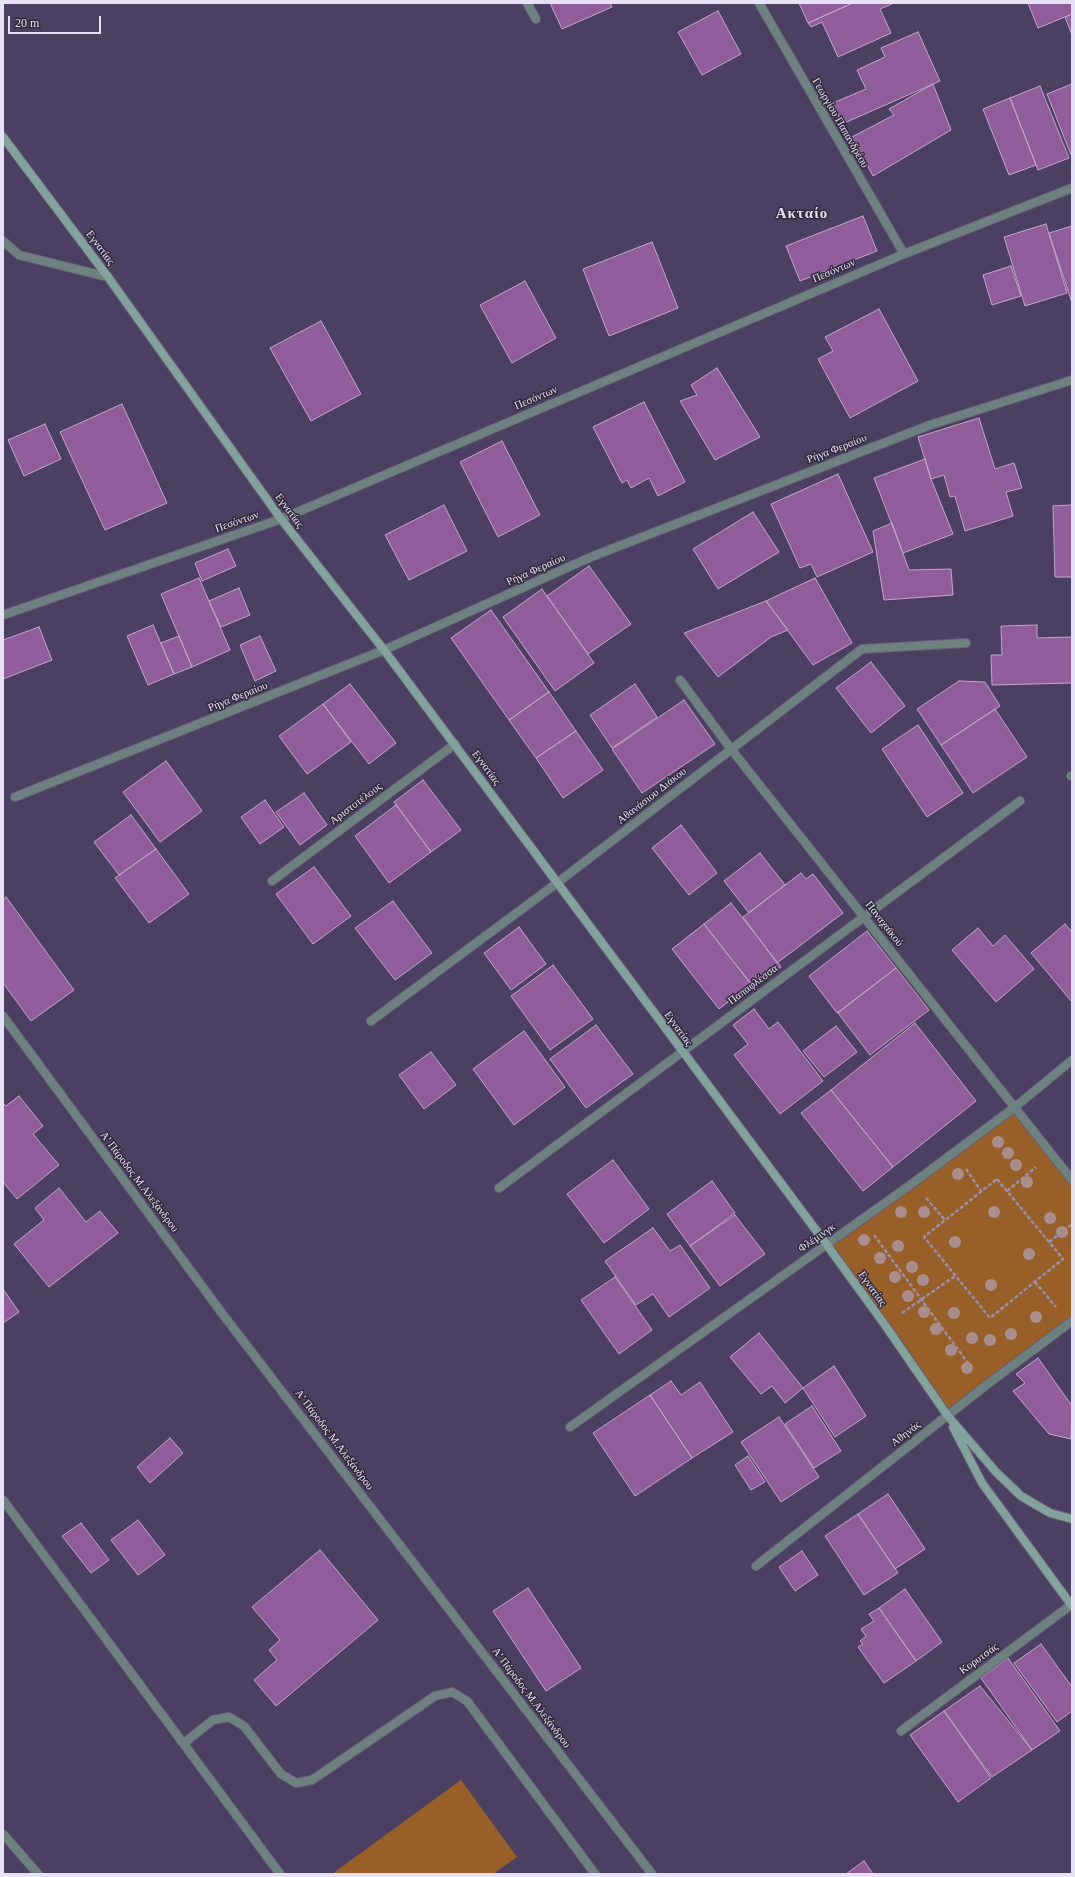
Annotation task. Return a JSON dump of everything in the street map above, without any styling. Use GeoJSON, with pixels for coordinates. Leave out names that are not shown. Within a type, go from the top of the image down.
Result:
{"type":"FeatureCollection","features":[{"type":"Feature","properties":{"kind":"main road","name":"Εγνατίας"},"geometry":{"type":"LineString","coordinates":[[3,137],[108,277],[281,519],[384,650],[826,1246],[885,1326],[947,1416],[996,1472],[1021,1496],[1050,1513],[1072,1520]]}},
{"type":"Feature","properties":{"kind":"main road","name":"Εγνατίας"},"geometry":{"type":"LineString","coordinates":[[947,1416],[982,1483],[1072,1606]]}},
{"type":"Feature","properties":{"kind":"street"},"geometry":{"type":"LineString","coordinates":[[527,3],[536,19]]}},
{"type":"Feature","properties":{"kind":"street","name":"Γεωργίου Παπανδρέου"},"geometry":{"type":"LineString","coordinates":[[759,3],[904,254]]}},
{"type":"Feature","properties":{"kind":"street","name":"Πεσόντων"},"geometry":{"type":"LineString","coordinates":[[3,615],[281,519],[904,254],[1072,188]]}},
{"type":"Feature","properties":{"kind":"street"},"geometry":{"type":"LineString","coordinates":[[3,241],[19,255],[108,277]]}},
{"type":"Feature","properties":{"kind":"street","name":"Ρήγα Φεραίου"},"geometry":{"type":"LineString","coordinates":[[15,797],[384,650],[591,557],[930,425],[1072,380]]}},
{"type":"Feature","properties":{"kind":"street","name":"Αθανάσιου Διάκου"},"geometry":{"type":"LineString","coordinates":[[371,1021],[557,883],[862,648],[966,643]]}},
{"type":"Feature","properties":{"kind":"street","name":"Παναχαϊκού"},"geometry":{"type":"LineString","coordinates":[[680,680],[730,749],[1072,1180]]}},
{"type":"Feature","properties":{"kind":"street","name":"Αριστοτέλους"},"geometry":{"type":"LineString","coordinates":[[272,881],[454,744]]}},
{"type":"Feature","properties":{"kind":"street","name":"Παπαφλέσσα"},"geometry":{"type":"LineString","coordinates":[[499,1188],[863,916],[1020,801]]}},
{"type":"Feature","properties":{"kind":"street","name":"Α' Πάροδος Μ.Αλεξάνδρου"},"geometry":{"type":"LineString","coordinates":[[3,1016],[224,1316],[652,1874]]}},
{"type":"Feature","properties":{"kind":"street","name":"Φλέμινγκ"},"geometry":{"type":"LineString","coordinates":[[570,1427],[913,1183],[1015,1107],[1072,1060]]}},
{"type":"Feature","properties":{"kind":"street","name":"Αθηνάς"},"geometry":{"type":"LineString","coordinates":[[756,1566],[985,1386],[1070,1322]]}},
{"type":"Feature","properties":{"kind":"street"},"geometry":{"type":"LineString","coordinates":[[3,1500],[280,1874]]}},
{"type":"Feature","properties":{"kind":"street","name":"Κορυτσάς"},"geometry":{"type":"LineString","coordinates":[[901,1731],[1072,1606]]}},
{"type":"Feature","properties":{"kind":"street"},"geometry":{"type":"LineString","coordinates":[[184,1743],[209,1723],[230,1716],[244,1726],[281,1774],[296,1784],[312,1780],[435,1696],[452,1692],[467,1701],[595,1874]]}},
{"type":"Feature","properties":{"kind":"street"},"geometry":{"type":"LineString","coordinates":[[3,1834],[38,1874]]}},
{"type":"Feature","properties":{"kind":"path"},"geometry":{"type":"LineString","coordinates":[[954,1152],[981,1191]]}},
{"type":"Feature","properties":{"kind":"path"},"geometry":{"type":"LineString","coordinates":[[1007,1191],[1052,1154]]}},
{"type":"Feature","properties":{"kind":"path"},"geometry":{"type":"LineString","coordinates":[[997,1178],[1063,1259],[990,1318],[924,1237],[981,1191],[997,1178]]}},
{"type":"Feature","properties":{"kind":"path"},"geometry":{"type":"LineString","coordinates":[[913,1183],[945,1220]]}},
{"type":"Feature","properties":{"kind":"path"},"geometry":{"type":"LineString","coordinates":[[862,1220],[985,1386]]}},
{"type":"Feature","properties":{"kind":"path"},"geometry":{"type":"LineString","coordinates":[[1049,1242],[1072,1224]]}},
{"type":"Feature","properties":{"kind":"path"},"geometry":{"type":"LineString","coordinates":[[921,1299],[955,1276]]}},
{"type":"Feature","properties":{"kind":"path"},"geometry":{"type":"LineString","coordinates":[[1035,1282],[1070,1322]]}},
{"type":"Feature","properties":{"kind":"shaded area"},"geometry":{"type":"Polygon","coordinates":[[[1015,1107],[1072,1180],[1072,1321],[947,1415],[827,1245],[1015,1107]]]}},
{"type":"Feature","properties":{"kind":"shaded area"},"geometry":{"type":"Polygon","coordinates":[[[461,1780],[517,1857],[493,1874],[332,1874],[461,1780]]]}},
{"type":"Feature","properties":{"kind":"building"},"geometry":{"type":"Polygon","coordinates":[[[550,3],[610,3],[612,7],[562,29],[550,3]]]}},
{"type":"Feature","properties":{"kind":"building"},"geometry":{"type":"Polygon","coordinates":[[[799,3],[853,3],[808,23],[799,3]]]}},
{"type":"Feature","properties":{"kind":"building"},"geometry":{"type":"Polygon","coordinates":[[[853,3],[894,3],[880,9],[891,33],[838,57],[822,22],[811,27],[808,23],[853,3]]]}},
{"type":"Feature","properties":{"kind":"building"},"geometry":{"type":"Polygon","coordinates":[[[1028,3],[1072,3],[1072,14],[1038,28],[1028,3]]]}},
{"type":"Feature","properties":{"kind":"building"},"geometry":{"type":"Polygon","coordinates":[[[718,11],[741,54],[702,75],[678,32],[718,11]]]}},
{"type":"Feature","properties":{"kind":"building"},"geometry":{"type":"Polygon","coordinates":[[[1072,14],[1072,35],[1065,17],[1072,14]]]}},
{"type":"Feature","properties":{"kind":"building"},"geometry":{"type":"Polygon","coordinates":[[[918,32],[940,81],[842,124],[833,103],[866,89],[857,70],[885,57],[881,48],[918,32]]]}},
{"type":"Feature","properties":{"kind":"building"},"geometry":{"type":"Polygon","coordinates":[[[933,84],[951,130],[873,176],[852,137],[894,115],[889,109],[933,84]]]}},
{"type":"Feature","properties":{"kind":"building"},"geometry":{"type":"Polygon","coordinates":[[[1072,84],[1072,154],[1071,155],[1047,94],[1072,84]]]}},
{"type":"Feature","properties":{"kind":"building"},"geometry":{"type":"Polygon","coordinates":[[[1040,86],[1069,158],[1038,170],[1010,98],[1040,86]]]}},
{"type":"Feature","properties":{"kind":"building"},"geometry":{"type":"Polygon","coordinates":[[[1010,98],[1036,165],[1009,175],[983,109],[1010,98]]]}},
{"type":"Feature","properties":{"kind":"building"},"geometry":{"type":"Polygon","coordinates":[[[863,216],[877,251],[800,281],[786,246],[863,216]]]}},
{"type":"Feature","properties":{"kind":"building"},"geometry":{"type":"Polygon","coordinates":[[[1046,224],[1067,293],[1025,306],[1004,237],[1046,224]]]}},
{"type":"Feature","properties":{"kind":"building"},"geometry":{"type":"Polygon","coordinates":[[[1072,226],[1072,303],[1049,233],[1072,226]]]}},
{"type":"Feature","properties":{"kind":"building"},"geometry":{"type":"Polygon","coordinates":[[[652,242],[678,308],[609,336],[583,269],[652,242]]]}},
{"type":"Feature","properties":{"kind":"building"},"geometry":{"type":"Polygon","coordinates":[[[1011,266],[1021,296],[992,305],[983,275],[1011,266]]]}},
{"type":"Feature","properties":{"kind":"building"},"geometry":{"type":"Polygon","coordinates":[[[525,281],[556,338],[512,363],[480,305],[525,281]]]}},
{"type":"Feature","properties":{"kind":"building"},"geometry":{"type":"Polygon","coordinates":[[[879,309],[918,381],[850,418],[818,359],[833,351],[825,337],[879,309]]]}},
{"type":"Feature","properties":{"kind":"building"},"geometry":{"type":"Polygon","coordinates":[[[321,321],[361,394],[311,421],[270,348],[321,321]]]}},
{"type":"Feature","properties":{"kind":"building"},"geometry":{"type":"Polygon","coordinates":[[[717,368],[760,437],[715,460],[680,401],[697,395],[691,385],[717,368]]]}},
{"type":"Feature","properties":{"kind":"building"},"geometry":{"type":"Polygon","coordinates":[[[644,402],[685,482],[658,496],[649,478],[631,488],[627,480],[622,483],[593,427],[644,402]]]}},
{"type":"Feature","properties":{"kind":"building"},"geometry":{"type":"Polygon","coordinates":[[[122,404],[167,503],[105,530],[60,432],[122,404]]]}},
{"type":"Feature","properties":{"kind":"building"},"geometry":{"type":"Polygon","coordinates":[[[979,418],[995,469],[1014,463],[1022,488],[1006,492],[1013,516],[965,531],[955,496],[950,497],[944,475],[931,479],[918,437],[979,418]]]}},
{"type":"Feature","properties":{"kind":"building"},"geometry":{"type":"Polygon","coordinates":[[[45,424],[61,459],[24,476],[8,440],[45,424]]]}},
{"type":"Feature","properties":{"kind":"building"},"geometry":{"type":"Polygon","coordinates":[[[502,441],[540,515],[498,537],[460,462],[502,441]]]}},
{"type":"Feature","properties":{"kind":"building"},"geometry":{"type":"Polygon","coordinates":[[[925,459],[931,479],[953,534],[903,553],[874,478],[925,459]]]}},
{"type":"Feature","properties":{"kind":"building"},"geometry":{"type":"Polygon","coordinates":[[[838,474],[873,552],[817,577],[811,564],[800,568],[771,504],[838,474]]]}},
{"type":"Feature","properties":{"kind":"building"},"geometry":{"type":"Polygon","coordinates":[[[444,505],[467,551],[409,580],[385,535],[444,505]]]}},
{"type":"Feature","properties":{"kind":"building"},"geometry":{"type":"Polygon","coordinates":[[[1072,505],[1072,577],[1055,577],[1053,506],[1072,505]]]}},
{"type":"Feature","properties":{"kind":"building"},"geometry":{"type":"Polygon","coordinates":[[[753,512],[779,552],[718,589],[693,549],[753,512]]]}},
{"type":"Feature","properties":{"kind":"building"},"geometry":{"type":"Polygon","coordinates":[[[892,523],[909,570],[951,569],[953,595],[884,600],[873,531],[892,523]]]}},
{"type":"Feature","properties":{"kind":"building"},"geometry":{"type":"Polygon","coordinates":[[[228,549],[236,566],[202,581],[195,563],[228,549]]]}},
{"type":"Feature","properties":{"kind":"building"},"geometry":{"type":"Polygon","coordinates":[[[589,566],[631,624],[588,654],[547,596],[589,566]]]}},
{"type":"Feature","properties":{"kind":"building"},"geometry":{"type":"Polygon","coordinates":[[[199,578],[230,650],[192,667],[161,594],[199,578]]]}},
{"type":"Feature","properties":{"kind":"building"},"geometry":{"type":"Polygon","coordinates":[[[815,578],[852,643],[813,665],[766,601],[815,578]]]}},
{"type":"Feature","properties":{"kind":"building"},"geometry":{"type":"Polygon","coordinates":[[[239,588],[250,615],[221,627],[209,601],[239,588]]]}},
{"type":"Feature","properties":{"kind":"building"},"geometry":{"type":"Polygon","coordinates":[[[542,589],[594,663],[555,691],[503,617],[542,589]]]}},
{"type":"Feature","properties":{"kind":"building"},"geometry":{"type":"Polygon","coordinates":[[[766,601],[788,630],[771,637],[718,677],[684,633],[766,601]]]}},
{"type":"Feature","properties":{"kind":"building"},"geometry":{"type":"Polygon","coordinates":[[[491,610],[549,692],[509,720],[451,638],[491,610]]]}},
{"type":"Feature","properties":{"kind":"building"},"geometry":{"type":"Polygon","coordinates":[[[153,625],[174,674],[148,685],[127,636],[153,625]]]}},
{"type":"Feature","properties":{"kind":"building"},"geometry":{"type":"Polygon","coordinates":[[[1037,625],[1037,638],[1072,637],[1072,683],[992,685],[991,655],[1002,655],[1001,626],[1037,625]]]}},
{"type":"Feature","properties":{"kind":"building"},"geometry":{"type":"Polygon","coordinates":[[[39,627],[52,660],[3,679],[3,640],[39,627]]]}},
{"type":"Feature","properties":{"kind":"building"},"geometry":{"type":"Polygon","coordinates":[[[179,636],[192,667],[174,674],[161,643],[179,636]]]}},
{"type":"Feature","properties":{"kind":"building"},"geometry":{"type":"Polygon","coordinates":[[[260,636],[276,671],[255,681],[240,645],[260,636]]]}},
{"type":"Feature","properties":{"kind":"building"},"geometry":{"type":"Polygon","coordinates":[[[871,662],[905,706],[871,733],[836,688],[871,662]]]}},
{"type":"Feature","properties":{"kind":"building"},"geometry":{"type":"Polygon","coordinates":[[[959,681],[985,682],[1000,706],[941,745],[917,709],[959,681]]]}},
{"type":"Feature","properties":{"kind":"building"},"geometry":{"type":"Polygon","coordinates":[[[350,684],[396,743],[369,764],[323,704],[350,684]]]}},
{"type":"Feature","properties":{"kind":"building"},"geometry":{"type":"Polygon","coordinates":[[[635,684],[657,717],[612,748],[590,715],[635,684]]]}},
{"type":"Feature","properties":{"kind":"building"},"geometry":{"type":"Polygon","coordinates":[[[549,692],[576,731],[536,758],[509,720],[549,692]]]}},
{"type":"Feature","properties":{"kind":"building"},"geometry":{"type":"Polygon","coordinates":[[[684,700],[715,744],[642,793],[612,749],[684,700]]]}},
{"type":"Feature","properties":{"kind":"building"},"geometry":{"type":"Polygon","coordinates":[[[323,704],[351,742],[307,774],[279,736],[323,704]]]}},
{"type":"Feature","properties":{"kind":"building"},"geometry":{"type":"Polygon","coordinates":[[[995,709],[1027,757],[973,793],[941,745],[995,709]]]}},
{"type":"Feature","properties":{"kind":"building"},"geometry":{"type":"Polygon","coordinates":[[[918,725],[963,793],[927,817],[882,749],[918,725]]]}},
{"type":"Feature","properties":{"kind":"building"},"geometry":{"type":"Polygon","coordinates":[[[576,731],[603,770],[563,798],[536,758],[576,731]]]}},
{"type":"Feature","properties":{"kind":"building"},"geometry":{"type":"Polygon","coordinates":[[[166,761],[202,811],[160,842],[123,792],[166,761]]]}},
{"type":"Feature","properties":{"kind":"building"},"geometry":{"type":"Polygon","coordinates":[[[423,780],[461,830],[431,852],[394,802],[423,780]]]}},
{"type":"Feature","properties":{"kind":"building"},"geometry":{"type":"Polygon","coordinates":[[[304,793],[327,825],[300,845],[276,812],[304,793]]]}},
{"type":"Feature","properties":{"kind":"building"},"geometry":{"type":"Polygon","coordinates":[[[265,800],[284,827],[260,844],[241,817],[265,800]]]}},
{"type":"Feature","properties":{"kind":"building"},"geometry":{"type":"Polygon","coordinates":[[[396,805],[431,852],[389,883],[355,836],[396,805]]]}},
{"type":"Feature","properties":{"kind":"building"},"geometry":{"type":"Polygon","coordinates":[[[131,815],[156,849],[119,875],[94,842],[131,815]]]}},
{"type":"Feature","properties":{"kind":"building"},"geometry":{"type":"Polygon","coordinates":[[[681,825],[717,873],[689,895],[652,848],[681,825]]]}},
{"type":"Feature","properties":{"kind":"building"},"geometry":{"type":"Polygon","coordinates":[[[156,849],[189,894],[149,923],[115,878],[156,849]]]}},
{"type":"Feature","properties":{"kind":"building"},"geometry":{"type":"Polygon","coordinates":[[[760,853],[785,885],[749,913],[724,881],[760,853]]]}},
{"type":"Feature","properties":{"kind":"building"},"geometry":{"type":"Polygon","coordinates":[[[314,867],[351,916],[313,944],[276,894],[314,867]]]}},
{"type":"Feature","properties":{"kind":"building"},"geometry":{"type":"Polygon","coordinates":[[[801,873],[806,879],[813,874],[843,913],[777,963],[743,917],[801,873]]]}},
{"type":"Feature","properties":{"kind":"building"},"geometry":{"type":"Polygon","coordinates":[[[6,897],[74,990],[31,1021],[3,983],[3,900],[6,897]]]}},
{"type":"Feature","properties":{"kind":"building"},"geometry":{"type":"Polygon","coordinates":[[[393,901],[432,953],[395,980],[355,928],[393,901]]]}},
{"type":"Feature","properties":{"kind":"building"},"geometry":{"type":"Polygon","coordinates":[[[731,903],[781,967],[754,988],[704,924],[731,903]]]}},
{"type":"Feature","properties":{"kind":"building"},"geometry":{"type":"Polygon","coordinates":[[[704,924],[751,984],[719,1009],[672,949],[704,924]]]}},
{"type":"Feature","properties":{"kind":"building"},"geometry":{"type":"Polygon","coordinates":[[[1065,924],[1072,932],[1072,1002],[1031,953],[1065,924]]]}},
{"type":"Feature","properties":{"kind":"building"},"geometry":{"type":"Polygon","coordinates":[[[519,927],[546,964],[511,990],[484,953],[519,927]]]}},
{"type":"Feature","properties":{"kind":"building"},"geometry":{"type":"Polygon","coordinates":[[[978,928],[993,946],[1005,935],[1034,969],[996,1002],[952,950],[978,928]]]}},
{"type":"Feature","properties":{"kind":"building"},"geometry":{"type":"Polygon","coordinates":[[[867,931],[896,968],[837,1013],[809,976],[867,931]]]}},
{"type":"Feature","properties":{"kind":"building"},"geometry":{"type":"Polygon","coordinates":[[[553,965],[593,1019],[550,1050],[511,996],[553,965]]]}},
{"type":"Feature","properties":{"kind":"building"},"geometry":{"type":"Polygon","coordinates":[[[896,968],[929,1010],[870,1055],[838,1013],[896,968]]]}},
{"type":"Feature","properties":{"kind":"building"},"geometry":{"type":"Polygon","coordinates":[[[754,1009],[769,1029],[778,1022],[823,1081],[780,1114],[734,1055],[748,1044],[733,1025],[754,1009]]]}},
{"type":"Feature","properties":{"kind":"building"},"geometry":{"type":"Polygon","coordinates":[[[915,1023],[976,1101],[893,1167],[831,1090],[915,1023]]]}},
{"type":"Feature","properties":{"kind":"building"},"geometry":{"type":"Polygon","coordinates":[[[596,1025],[633,1074],[586,1108],[550,1059],[596,1025]]]}},
{"type":"Feature","properties":{"kind":"building"},"geometry":{"type":"Polygon","coordinates":[[[836,1026],[857,1052],[824,1077],[803,1051],[836,1026]]]}},
{"type":"Feature","properties":{"kind":"building"},"geometry":{"type":"Polygon","coordinates":[[[524,1031],[565,1087],[514,1125],[473,1069],[524,1031]]]}},
{"type":"Feature","properties":{"kind":"building"},"geometry":{"type":"Polygon","coordinates":[[[431,1052],[456,1085],[424,1109],[399,1075],[431,1052]]]}},
{"type":"Feature","properties":{"kind":"building"},"geometry":{"type":"Polygon","coordinates":[[[831,1090],[893,1167],[863,1191],[801,1113],[831,1090]]]}},
{"type":"Feature","properties":{"kind":"building"},"geometry":{"type":"Polygon","coordinates":[[[19,1096],[43,1126],[33,1134],[59,1165],[17,1199],[3,1182],[3,1103],[6,1106],[19,1096]]]}},
{"type":"Feature","properties":{"kind":"building"},"geometry":{"type":"Polygon","coordinates":[[[613,1160],[649,1209],[604,1243],[567,1194],[613,1160]]]}},
{"type":"Feature","properties":{"kind":"building"},"geometry":{"type":"Polygon","coordinates":[[[712,1181],[735,1213],[690,1246],[667,1214],[712,1181]]]}},
{"type":"Feature","properties":{"kind":"building"},"geometry":{"type":"Polygon","coordinates":[[[59,1188],[86,1222],[100,1211],[118,1233],[49,1287],[14,1244],[44,1220],[35,1208],[59,1188]]]}},
{"type":"Feature","properties":{"kind":"building"},"geometry":{"type":"Polygon","coordinates":[[[735,1215],[765,1254],[720,1286],[690,1246],[735,1215]]]}},
{"type":"Feature","properties":{"kind":"building"},"geometry":{"type":"Polygon","coordinates":[[[653,1228],[670,1251],[680,1245],[710,1288],[669,1317],[653,1294],[636,1305],[605,1261],[653,1228]]]}},
{"type":"Feature","properties":{"kind":"building"},"geometry":{"type":"Polygon","coordinates":[[[615,1277],[652,1330],[619,1354],[581,1300],[615,1277]]]}},
{"type":"Feature","properties":{"kind":"building"},"geometry":{"type":"Polygon","coordinates":[[[3,1289],[19,1312],[3,1323],[3,1289]]]}},
{"type":"Feature","properties":{"kind":"building"},"geometry":{"type":"Polygon","coordinates":[[[759,1333],[803,1388],[785,1403],[772,1386],[761,1394],[730,1357],[759,1333]]]}},
{"type":"Feature","properties":{"kind":"building"},"geometry":{"type":"Polygon","coordinates":[[[1038,1358],[1072,1406],[1071,1439],[1049,1434],[1013,1391],[1025,1383],[1016,1374],[1038,1358]]]}},
{"type":"Feature","properties":{"kind":"building"},"geometry":{"type":"Polygon","coordinates":[[[834,1366],[866,1416],[835,1437],[803,1388],[834,1366]]]}},
{"type":"Feature","properties":{"kind":"building"},"geometry":{"type":"Polygon","coordinates":[[[671,1381],[681,1395],[700,1382],[733,1432],[692,1458],[650,1395],[671,1381]]]}},
{"type":"Feature","properties":{"kind":"building"},"geometry":{"type":"Polygon","coordinates":[[[650,1395],[692,1458],[635,1496],[593,1433],[650,1395]]]}},
{"type":"Feature","properties":{"kind":"building"},"geometry":{"type":"Polygon","coordinates":[[[812,1406],[841,1451],[814,1468],[785,1424],[812,1406]]]}},
{"type":"Feature","properties":{"kind":"building"},"geometry":{"type":"Polygon","coordinates":[[[779,1417],[819,1477],[781,1502],[741,1442],[779,1417]]]}},
{"type":"Feature","properties":{"kind":"building"},"geometry":{"type":"Polygon","coordinates":[[[170,1438],[183,1453],[150,1483],[137,1467],[170,1438]]]}},
{"type":"Feature","properties":{"kind":"building"},"geometry":{"type":"Polygon","coordinates":[[[748,1456],[765,1482],[751,1490],[735,1465],[748,1456]]]}},
{"type":"Feature","properties":{"kind":"building"},"geometry":{"type":"Polygon","coordinates":[[[888,1494],[925,1549],[895,1569],[858,1514],[888,1494]]]}},
{"type":"Feature","properties":{"kind":"building"},"geometry":{"type":"Polygon","coordinates":[[[858,1514],[898,1573],[864,1595],[825,1536],[858,1514]]]}},
{"type":"Feature","properties":{"kind":"building"},"geometry":{"type":"Polygon","coordinates":[[[138,1520],[165,1555],[138,1575],[111,1540],[138,1520]]]}},
{"type":"Feature","properties":{"kind":"building"},"geometry":{"type":"Polygon","coordinates":[[[81,1523],[109,1560],[91,1573],[62,1536],[81,1523]]]}},
{"type":"Feature","properties":{"kind":"building"},"geometry":{"type":"Polygon","coordinates":[[[320,1550],[378,1620],[276,1706],[254,1680],[277,1660],[269,1650],[280,1640],[252,1607],[320,1550]]]}},
{"type":"Feature","properties":{"kind":"building"},"geometry":{"type":"Polygon","coordinates":[[[802,1551],[818,1575],[795,1591],[779,1567],[802,1551]]]}},
{"type":"Feature","properties":{"kind":"building"},"geometry":{"type":"Polygon","coordinates":[[[528,1588],[581,1668],[546,1691],[493,1611],[528,1588]]]}},
{"type":"Feature","properties":{"kind":"building"},"geometry":{"type":"Polygon","coordinates":[[[905,1589],[942,1642],[916,1661],[879,1608],[905,1589]]]}},
{"type":"Feature","properties":{"kind":"building"},"geometry":{"type":"Polygon","coordinates":[[[879,1608],[916,1661],[884,1683],[858,1647],[863,1644],[860,1641],[866,1636],[861,1629],[874,1621],[869,1614],[879,1608]]]}},
{"type":"Feature","properties":{"kind":"building"},"geometry":{"type":"Polygon","coordinates":[[[1041,1644],[1072,1687],[1072,1711],[1057,1722],[1014,1663],[1041,1644]]]}},
{"type":"Feature","properties":{"kind":"building"},"geometry":{"type":"Polygon","coordinates":[[[1008,1658],[1060,1731],[1032,1750],[981,1678],[1008,1658]]]}},
{"type":"Feature","properties":{"kind":"building"},"geometry":{"type":"Polygon","coordinates":[[[980,1686],[1032,1750],[992,1777],[944,1711],[980,1686]]]}},
{"type":"Feature","properties":{"kind":"building"},"geometry":{"type":"Polygon","coordinates":[[[944,1711],[991,1778],[958,1802],[910,1735],[944,1711]]]}},
{"type":"Feature","properties":{"kind":"building"},"geometry":{"type":"Polygon","coordinates":[[[864,1861],[873,1874],[846,1874],[864,1861]]]}},
{"type":"Feature","properties":{"kind":"district","name":"Ακταίο"},"geometry":{"type":"Point","coordinates":[802,214]}}]}
